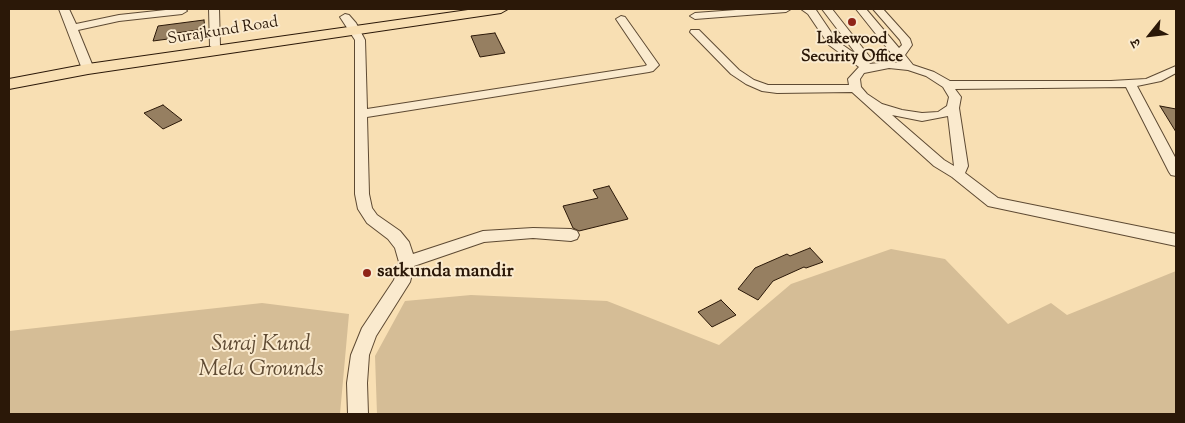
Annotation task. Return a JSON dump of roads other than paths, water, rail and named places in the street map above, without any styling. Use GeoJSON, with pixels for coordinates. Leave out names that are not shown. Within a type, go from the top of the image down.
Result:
{"type":"FeatureCollection","features":[{"type":"Feature","properties":{"kind":"main road","name":"Surajkund Road"},"geometry":{"type":"LineString","coordinates":[[192,52],[348,20],[468,9]]}},
{"type":"Feature","properties":{"kind":"main road","name":"Surajkund Road"},"geometry":{"type":"LineString","coordinates":[[9,79],[192,52],[348,20],[502,9]]}},
{"type":"Feature","properties":{"kind":"main road","name":"Surajkund Road"},"geometry":{"type":"LineString","coordinates":[[9,84],[88,67]]}},
{"type":"Feature","properties":{"kind":"street"},"geometry":{"type":"LineString","coordinates":[[64,9],[88,67]]}},
{"type":"Feature","properties":{"kind":"street"},"geometry":{"type":"LineString","coordinates":[[214,9],[215,46]]}},
{"type":"Feature","properties":{"kind":"street"},"geometry":{"type":"LineString","coordinates":[[695,16],[786,9]]}},
{"type":"Feature","properties":{"kind":"street"},"geometry":{"type":"LineString","coordinates":[[806,9],[812,12],[833,43],[869,67]]}},
{"type":"Feature","properties":{"kind":"street"},"geometry":{"type":"LineString","coordinates":[[827,9],[869,67]]}},
{"type":"Feature","properties":{"kind":"street"},"geometry":{"type":"LineString","coordinates":[[861,9],[909,67]]}},
{"type":"Feature","properties":{"kind":"street"},"geometry":{"type":"LineString","coordinates":[[878,9],[905,39],[907,45],[900,55]]}},
{"type":"Feature","properties":{"kind":"street"},"geometry":{"type":"LineString","coordinates":[[72,28],[126,13],[182,10]]}},
{"type":"Feature","properties":{"kind":"street"},"geometry":{"type":"LineString","coordinates":[[361,114],[649,69],[653,65],[621,19]]}},
{"type":"Feature","properties":{"kind":"street"},"geometry":{"type":"LineString","coordinates":[[348,20],[360,40],[362,194],[365,209],[372,219],[394,235],[403,246],[408,262],[402,282],[368,333],[360,355],[357,383],[358,414]]}},
{"type":"Feature","properties":{"kind":"street"},"geometry":{"type":"LineString","coordinates":[[695,32],[736,72],[750,82],[766,88],[859,93],[878,108],[922,117],[941,115],[952,108]]}},
{"type":"Feature","properties":{"kind":"street"},"geometry":{"type":"LineString","coordinates":[[833,43],[853,43]]}},
{"type":"Feature","properties":{"kind":"street"},"geometry":{"type":"LineString","coordinates":[[957,174],[961,166],[952,108],[955,96],[947,85],[930,74],[909,67],[889,65],[869,67],[860,71],[854,79],[859,93],[939,163],[957,174],[988,199],[998,204],[1176,240]]}},
{"type":"Feature","properties":{"kind":"street"},"geometry":{"type":"LineString","coordinates":[[947,85],[1130,84],[1157,80],[1176,69]]}},
{"type":"Feature","properties":{"kind":"street"},"geometry":{"type":"LineString","coordinates":[[1130,84],[1176,172]]}},
{"type":"Feature","properties":{"kind":"street"},"geometry":{"type":"LineString","coordinates":[[408,262],[483,237],[532,233],[571,235]]}},
{"type":"Feature","properties":{"kind":"place","name":"Lakewood Security Office"},"geometry":{"type":"Point","coordinates":[852,22]}},
{"type":"Feature","properties":{"kind":"place","name":"satkunda mandir"},"geometry":{"type":"Point","coordinates":[367,273]}},
{"type":"Feature","properties":{"kind":"park label","name":"Suraj Kund Mela Grounds"},"geometry":{"type":"Point","coordinates":[261,358]}}]}
